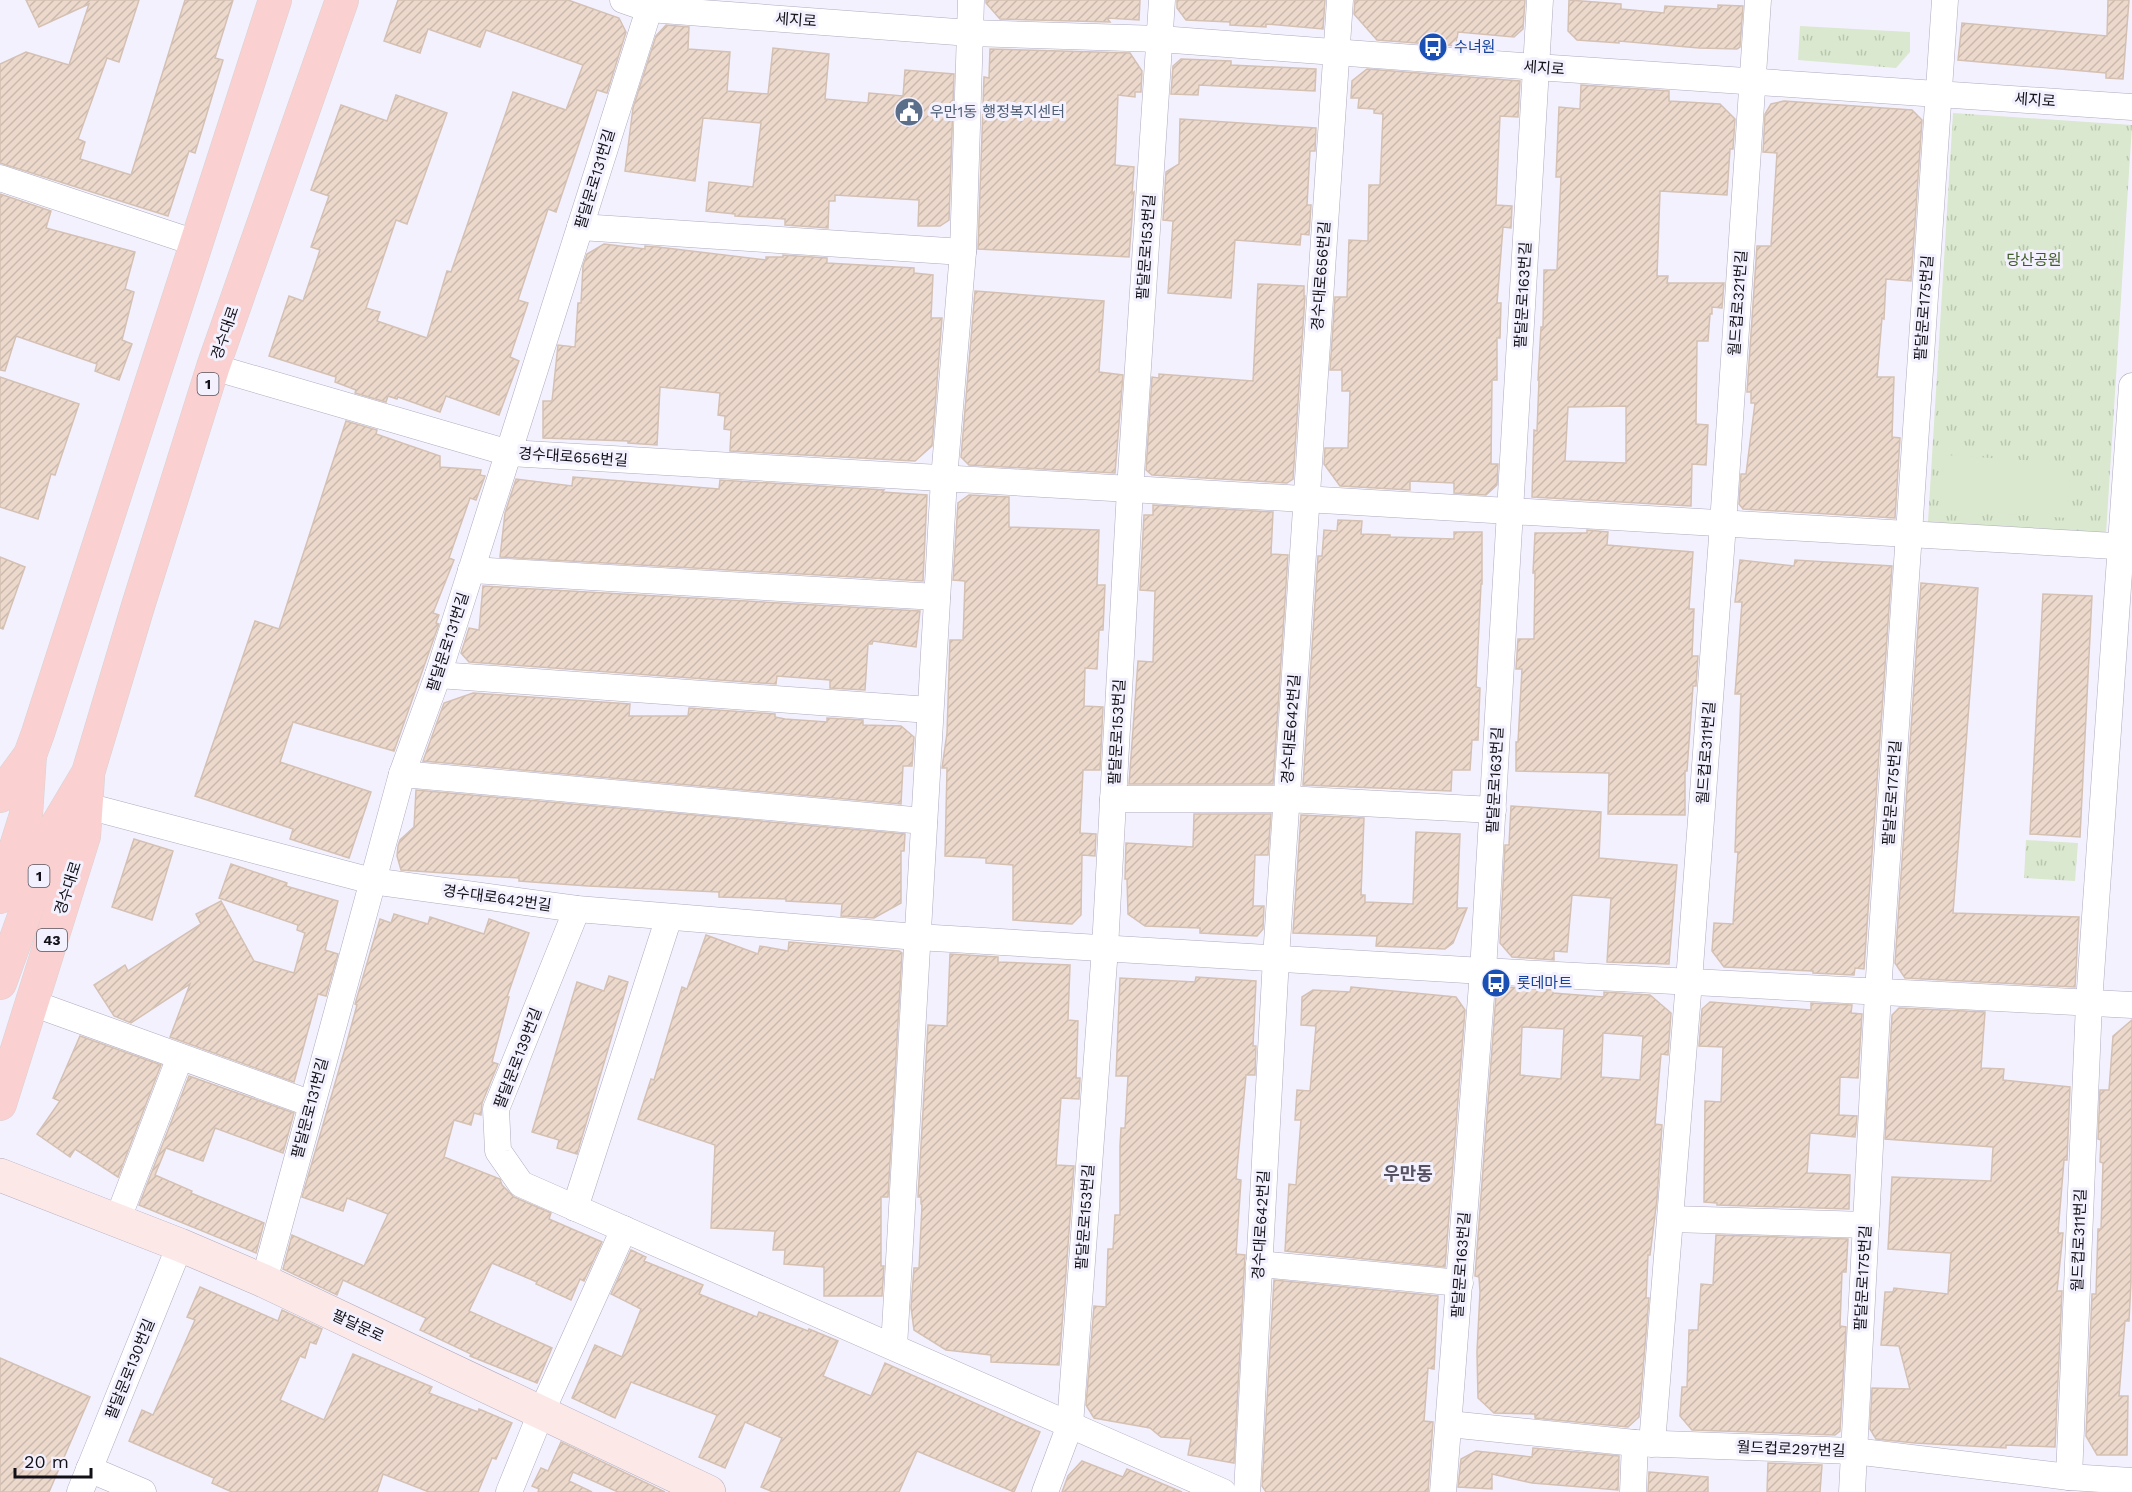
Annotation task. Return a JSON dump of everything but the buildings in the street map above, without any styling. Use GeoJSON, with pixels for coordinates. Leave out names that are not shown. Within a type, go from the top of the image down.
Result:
{"type":"FeatureCollection","features":[{"type":"Feature","properties":{"kind":"main road","name":"1"},"geometry":{"type":"LineString","coordinates":[[0,897],[26,815],[30,755],[274,0]]}},
{"type":"Feature","properties":{"kind":"main road","name":"경수대로"},"geometry":{"type":"LineString","coordinates":[[0,983],[57,825],[88,773],[213,367],[342,0]]}},
{"type":"Feature","properties":{"kind":"main road"},"geometry":{"type":"LineString","coordinates":[[4,785],[30,755]]}},
{"type":"Feature","properties":{"kind":"main road","name":"경수대로"},"geometry":{"type":"LineString","coordinates":[[0,1104],[84,836],[88,773]]}},
{"type":"Feature","properties":{"kind":"street","name":"세지로"},"geometry":{"type":"LineString","coordinates":[[623,0],[970,33],[1160,39],[2132,107]]}},
{"type":"Feature","properties":{"kind":"street"},"geometry":{"type":"LineString","coordinates":[[894,1347],[944,479],[963,252],[971,0]]}},
{"type":"Feature","properties":{"kind":"street"},"geometry":{"type":"LineString","coordinates":[[1160,39],[1162,0]]}},
{"type":"Feature","properties":{"kind":"street"},"geometry":{"type":"LineString","coordinates":[[1336,52],[1340,0]]}},
{"type":"Feature","properties":{"kind":"street","name":"팔달문로163번길"},"geometry":{"type":"LineString","coordinates":[[1443,1492],[1484,970],[1540,0]]}},
{"type":"Feature","properties":{"kind":"street"},"geometry":{"type":"LineString","coordinates":[[1753,82],[1758,0]]}},
{"type":"Feature","properties":{"kind":"street"},"geometry":{"type":"LineString","coordinates":[[1938,94],[1945,0]]}},
{"type":"Feature","properties":{"kind":"street","name":"팔달문로131번길"},"geometry":{"type":"LineString","coordinates":[[264,1281],[402,774],[438,675],[650,4]]}},
{"type":"Feature","properties":{"kind":"street","name":"팔달문로153번길"},"geometry":{"type":"LineString","coordinates":[[1045,1492],[1070,1425],[1105,948],[1130,490],[1160,39]]}},
{"type":"Feature","properties":{"kind":"street","name":"경수대로656번길"},"geometry":{"type":"LineString","coordinates":[[1305,500],[1336,52]]}},
{"type":"Feature","properties":{"kind":"street","name":"월드컵로321번길"},"geometry":{"type":"LineString","coordinates":[[1723,524],[1753,82]]}},
{"type":"Feature","properties":{"kind":"street","name":"팔달문로175번길"},"geometry":{"type":"LineString","coordinates":[[1852,1492],[1878,992],[1938,94]]}},
{"type":"Feature","properties":{"kind":"street"},"geometry":{"type":"LineString","coordinates":[[0,178],[196,243]]}},
{"type":"Feature","properties":{"kind":"street"},"geometry":{"type":"LineString","coordinates":[[580,227],[963,252]]}},
{"type":"Feature","properties":{"kind":"street","name":"경수대로656번길"},"geometry":{"type":"LineString","coordinates":[[213,367],[509,453],[1510,512]]}},
{"type":"Feature","properties":{"kind":"street"},"geometry":{"type":"LineString","coordinates":[[1510,512],[2126,547],[2132,386]]}},
{"type":"Feature","properties":{"kind":"street","name":"경수대로642번길"},"geometry":{"type":"LineString","coordinates":[[1247,1492],[1276,958],[1305,500]]}},
{"type":"Feature","properties":{"kind":"street","name":"월드컵로311번길"},"geometry":{"type":"LineString","coordinates":[[1634,1492],[1644,1444],[1671,1219],[1723,524]]}},
{"type":"Feature","properties":{"kind":"street","name":"월드컵로311번길"},"geometry":{"type":"LineString","coordinates":[[2069,1477],[2089,1003],[2126,547]]}},
{"type":"Feature","properties":{"kind":"street"},"geometry":{"type":"LineString","coordinates":[[471,570],[937,597]]}},
{"type":"Feature","properties":{"kind":"street"},"geometry":{"type":"LineString","coordinates":[[438,675],[930,710]]}},
{"type":"Feature","properties":{"kind":"street"},"geometry":{"type":"LineString","coordinates":[[402,774],[924,820]]}},
{"type":"Feature","properties":{"kind":"street"},"geometry":{"type":"LineString","coordinates":[[1113,799],[1286,799],[1493,810]]}},
{"type":"Feature","properties":{"kind":"street","name":"경수대로642번길"},"geometry":{"type":"LineString","coordinates":[[87,806],[372,881],[578,909],[916,937],[1484,970]]}},
{"type":"Feature","properties":{"kind":"street","name":"팔달문로139번길"},"geometry":{"type":"LineString","coordinates":[[578,909],[496,1110],[498,1151],[520,1184],[624,1229]]}},
{"type":"Feature","properties":{"kind":"street"},"geometry":{"type":"LineString","coordinates":[[575,1208],[669,916]]}},
{"type":"Feature","properties":{"kind":"street"},"geometry":{"type":"LineString","coordinates":[[1484,970],[2132,1005]]}},
{"type":"Feature","properties":{"kind":"street"},"geometry":{"type":"LineString","coordinates":[[32,1002],[312,1104]]}},
{"type":"Feature","properties":{"kind":"street"},"geometry":{"type":"LineString","coordinates":[[117,1221],[180,1057]]}},
{"type":"Feature","properties":{"kind":"street","name":"팔달문로"},"geometry":{"type":"LineString","coordinates":[[0,1175],[180,1245],[264,1281],[709,1492]]}},
{"type":"Feature","properties":{"kind":"street"},"geometry":{"type":"LineString","coordinates":[[1671,1219],[1866,1225]]}},
{"type":"Feature","properties":{"kind":"street"},"geometry":{"type":"LineString","coordinates":[[509,1492],[541,1413],[624,1229],[1223,1492]]}},
{"type":"Feature","properties":{"kind":"street","name":"팔달문로130번길"},"geometry":{"type":"LineString","coordinates":[[80,1492],[180,1245]]}},
{"type":"Feature","properties":{"kind":"street"},"geometry":{"type":"LineString","coordinates":[[1259,1264],[1460,1283]]}},
{"type":"Feature","properties":{"kind":"street","name":"월드컵로297번길"},"geometry":{"type":"LineString","coordinates":[[1449,1424],[1644,1444],[1854,1451],[2069,1477],[2132,1481]]}},
{"type":"Feature","properties":{"kind":"street"},"geometry":{"type":"LineString","coordinates":[[89,1469],[143,1492]]}},
{"type":"Feature","properties":{"kind":"green space"},"geometry":{"type":"Polygon","coordinates":[[[1800,26],[1910,32],[1910,52],[1896,68],[1798,60],[1800,26]]]}},
{"type":"Feature","properties":{"kind":"green space","name":"당산공원"},"geometry":{"type":"Polygon","coordinates":[[[1953,113],[2132,125],[2106,534],[1928,522],[1953,113]]]}},
{"type":"Feature","properties":{"kind":"green space"},"geometry":{"type":"Polygon","coordinates":[[[1944,455],[2071,463],[2067,518],[1940,509],[1944,455]]]}},
{"type":"Feature","properties":{"kind":"green space"},"geometry":{"type":"Polygon","coordinates":[[[2026,840],[2078,843],[2075,881],[2024,878],[2026,840]]]}},
{"type":"Feature","properties":{"kind":"place","name":"수녀원"},"geometry":{"type":"Point","coordinates":[1433,47]}},
{"type":"Feature","properties":{"kind":"place","name":"우만1동 행정복지센터"},"geometry":{"type":"Point","coordinates":[909,112]}},
{"type":"Feature","properties":{"kind":"place","name":"롯데마트"},"geometry":{"type":"Point","coordinates":[1496,983]}},
{"type":"Feature","properties":{"kind":"district","name":"우만동"},"geometry":{"type":"Point","coordinates":[1408,1174]}}]}
